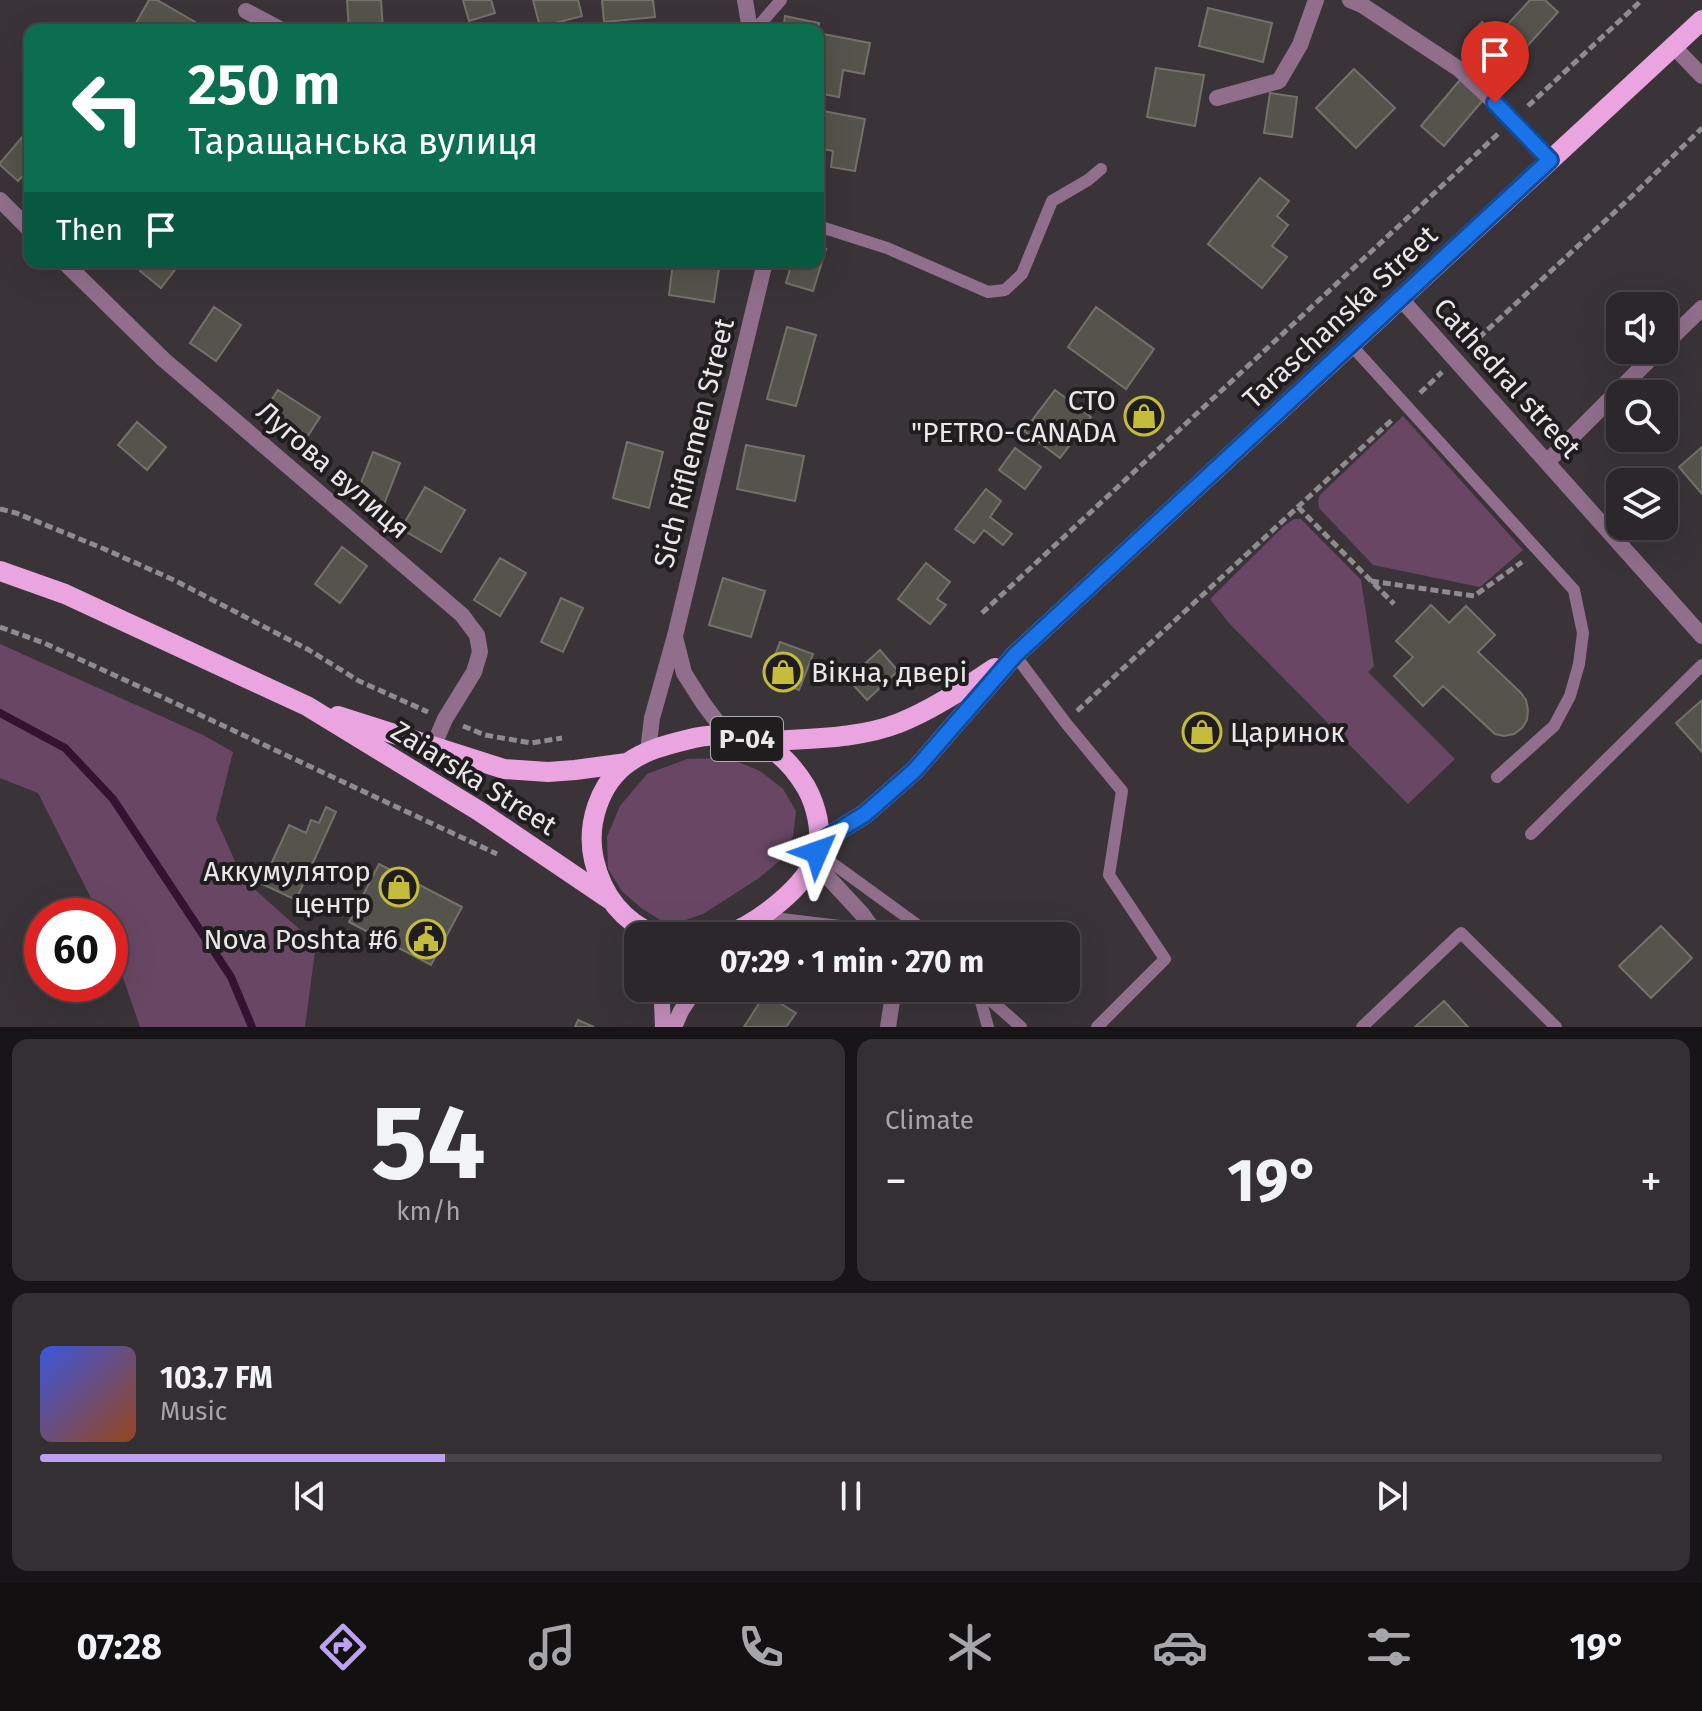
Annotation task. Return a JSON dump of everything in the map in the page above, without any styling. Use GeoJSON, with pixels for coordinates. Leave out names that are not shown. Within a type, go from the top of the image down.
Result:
{"type":"FeatureCollection","features":[{"type":"Feature","properties":{"kind":"main road","name":"Taraschanska Street"},"geometry":{"type":"LineString","coordinates":[[816,852],[915,770],[1015,655],[1702,20]]}},
{"type":"Feature","properties":{"kind":"main road","name":"Zaiarska Street"},"geometry":{"type":"LineString","coordinates":[[0,571],[65,594],[307,706],[479,811],[609,899]]}},
{"type":"Feature","properties":{"kind":"main road","name":"Taraschanska Street"},"geometry":{"type":"LineString","coordinates":[[759,742],[850,735],[897,724],[941,703],[1015,655]]}},
{"type":"Feature","properties":{"kind":"main road","name":"Zaiarska Street"},"geometry":{"type":"LineString","coordinates":[[307,706],[504,769],[561,771],[627,763]]}},
{"type":"Feature","properties":{"kind":"main road","name":"Р-04"},"geometry":{"type":"LineString","coordinates":[[632,922],[609,899],[598,876],[592,852],[592,827],[598,803],[609,782],[627,763],[648,751],[696,737],[727,735],[759,742],[783,758],[799,776],[813,800],[818,825],[816,852],[799,883],[781,901],[751,922]]}},
{"type":"Feature","properties":{"kind":"main road"},"geometry":{"type":"LineString","coordinates":[[662,1002],[663,1027]]}},
{"type":"Feature","properties":{"kind":"main road"},"geometry":{"type":"LineString","coordinates":[[674,1027],[687,1002]]}},
{"type":"Feature","properties":{"kind":"street"},"geometry":{"type":"LineString","coordinates":[[745,0],[751,24]]}},
{"type":"Feature","properties":{"kind":"street"},"geometry":{"type":"LineString","coordinates":[[1217,98],[1279,81],[1300,45],[1316,0]]}},
{"type":"Feature","properties":{"kind":"street"},"geometry":{"type":"LineString","coordinates":[[1350,0],[1459,69],[1550,160]]}},
{"type":"Feature","properties":{"kind":"street"},"geometry":{"type":"LineString","coordinates":[[246,11],[271,24]]}},
{"type":"Feature","properties":{"kind":"street"},"geometry":{"type":"LineString","coordinates":[[1674,47],[1702,76]]}},
{"type":"Feature","properties":{"kind":"street"},"geometry":{"type":"LineString","coordinates":[[0,200],[24,224]]}},
{"type":"Feature","properties":{"kind":"street","name":"Лугова вулиця"},"geometry":{"type":"LineString","coordinates":[[70,268],[163,359],[462,615],[477,635],[480,652],[474,672],[445,719],[433,747]]}},
{"type":"Feature","properties":{"kind":"street","name":"Sich Riflemen Street"},"geometry":{"type":"LineString","coordinates":[[648,751],[652,718],[675,636],[764,268]]}},
{"type":"Feature","properties":{"kind":"street","name":"Cathedral street"},"geometry":{"type":"LineString","coordinates":[[1401,299],[1702,636]]}},
{"type":"Feature","properties":{"kind":"street"},"geometry":{"type":"LineString","coordinates":[[1678,331],[1702,308]]}},
{"type":"Feature","properties":{"kind":"street"},"geometry":{"type":"LineString","coordinates":[[1547,462],[1645,364]]}},
{"type":"Feature","properties":{"kind":"street","name":"Sich Riflemen Street"},"geometry":{"type":"LineString","coordinates":[[675,636],[684,673],[727,735]]}},
{"type":"Feature","properties":{"kind":"street"},"geometry":{"type":"LineString","coordinates":[[816,852],[868,922]]}},
{"type":"Feature","properties":{"kind":"street"},"geometry":{"type":"LineString","coordinates":[[757,918],[790,922]]}},
{"type":"Feature","properties":{"kind":"street"},"geometry":{"type":"LineString","coordinates":[[888,1027],[892,1002]]}},
{"type":"Feature","properties":{"kind":"lane"},"geometry":{"type":"LineString","coordinates":[[758,24],[781,0]]}},
{"type":"Feature","properties":{"kind":"lane"},"geometry":{"type":"LineString","coordinates":[[824,228],[887,248],[988,292],[1005,290],[1022,274],[1052,201],[1101,169]]}},
{"type":"Feature","properties":{"kind":"lane"},"geometry":{"type":"LineString","coordinates":[[1351,345],[1574,590],[1583,633],[1570,696],[1554,726],[1497,777]]}},
{"type":"Feature","properties":{"kind":"lane"},"geometry":{"type":"LineString","coordinates":[[1015,655],[1122,791],[1109,875],[1165,959],[1097,1027]]}},
{"type":"Feature","properties":{"kind":"lane"},"geometry":{"type":"LineString","coordinates":[[1531,834],[1702,665]]}},
{"type":"Feature","properties":{"kind":"lane"},"geometry":{"type":"LineString","coordinates":[[816,852],[913,922]]}},
{"type":"Feature","properties":{"kind":"lane"},"geometry":{"type":"LineString","coordinates":[[1362,1027],[1461,933],[1556,1027]]}},
{"type":"Feature","properties":{"kind":"lane"},"geometry":{"type":"LineString","coordinates":[[981,1002],[988,1027]]}},
{"type":"Feature","properties":{"kind":"lane"},"geometry":{"type":"LineString","coordinates":[[992,1002],[1021,1027]]}},
{"type":"Feature","properties":{"kind":"path"},"geometry":{"type":"LineString","coordinates":[[982,613],[1642,0]]}},
{"type":"Feature","properties":{"kind":"path"},"geometry":{"type":"LineString","coordinates":[[1065,722],[1702,128]]}},
{"type":"Feature","properties":{"kind":"path"},"geometry":{"type":"LineString","coordinates":[[1298,507],[1394,604]]}},
{"type":"Feature","properties":{"kind":"path"},"geometry":{"type":"LineString","coordinates":[[0,509],[102,548],[174,580],[309,650],[359,681],[445,719],[485,735],[531,743],[562,738]]}},
{"type":"Feature","properties":{"kind":"path"},"geometry":{"type":"LineString","coordinates":[[1371,581],[1474,596],[1538,550]]}},
{"type":"Feature","properties":{"kind":"path"},"geometry":{"type":"LineString","coordinates":[[0,627],[44,643],[500,856]]}},
{"type":"Feature","properties":{"kind":"shaded area"},"geometry":{"type":"Polygon","coordinates":[[[1403,416],[1523,550],[1480,587],[1373,565],[1319,508],[1320,495],[1403,416]]]}},
{"type":"Feature","properties":{"kind":"shaded area"},"geometry":{"type":"Polygon","coordinates":[[[1294,519],[1301,519],[1361,580],[1374,666],[1368,672],[1455,759],[1408,804],[1229,623],[1210,599],[1294,519]]]}},
{"type":"Feature","properties":{"kind":"shaded area"},"geometry":{"type":"Polygon","coordinates":[[[0,644],[203,735],[233,752],[216,819],[243,879],[316,944],[305,1027],[140,1027],[128,992],[128,898],[91,898],[38,793],[0,778],[0,644]]]}},
{"type":"Feature","properties":{"kind":"shaded area"},"geometry":{"type":"Polygon","coordinates":[[[728,758],[760,771],[783,789],[796,811],[793,836],[783,858],[759,878],[703,914],[683,921],[662,921],[622,891],[608,869],[607,837],[620,806],[647,774],[687,759],[728,758]]]}},
{"type":"Feature","properties":{"kind":"building"},"geometry":{"type":"Polygon","coordinates":[[[149,0],[157,0],[197,23],[196,24],[135,24],[149,0]]]}},
{"type":"Feature","properties":{"kind":"building"},"geometry":{"type":"Polygon","coordinates":[[[347,0],[381,0],[383,24],[349,24],[347,0]]]}},
{"type":"Feature","properties":{"kind":"building"},"geometry":{"type":"Polygon","coordinates":[[[463,0],[491,0],[495,13],[469,21],[463,0]]]}},
{"type":"Feature","properties":{"kind":"building"},"geometry":{"type":"Polygon","coordinates":[[[533,0],[578,0],[582,16],[539,24],[533,0]]]}},
{"type":"Feature","properties":{"kind":"building"},"geometry":{"type":"Polygon","coordinates":[[[602,0],[653,0],[655,17],[604,22],[602,0]]]}},
{"type":"Feature","properties":{"kind":"building"},"geometry":{"type":"Polygon","coordinates":[[[1530,0],[1545,0],[1558,12],[1502,74],[1465,40],[1482,22],[1497,36],[1530,0]]]}},
{"type":"Feature","properties":{"kind":"building"},"geometry":{"type":"Polygon","coordinates":[[[1208,8],[1272,23],[1263,62],[1199,46],[1208,8]]]}},
{"type":"Feature","properties":{"kind":"building"},"geometry":{"type":"Polygon","coordinates":[[[785,16],[819,23],[819,24],[784,24],[785,16]]]}},
{"type":"Feature","properties":{"kind":"building"},"geometry":{"type":"Polygon","coordinates":[[[824,34],[870,43],[864,74],[843,70],[839,97],[824,94],[824,34]]]}},
{"type":"Feature","properties":{"kind":"building"},"geometry":{"type":"Polygon","coordinates":[[[1156,68],[1204,75],[1195,126],[1147,117],[1156,68]]]}},
{"type":"Feature","properties":{"kind":"building"},"geometry":{"type":"Polygon","coordinates":[[[1354,69],[1395,108],[1356,148],[1316,108],[1354,69]]]}},
{"type":"Feature","properties":{"kind":"building"},"geometry":{"type":"Polygon","coordinates":[[[1460,80],[1483,100],[1444,146],[1421,126],[1460,80]]]}},
{"type":"Feature","properties":{"kind":"building"},"geometry":{"type":"Polygon","coordinates":[[[1270,93],[1297,97],[1292,137],[1264,133],[1270,93]]]}},
{"type":"Feature","properties":{"kind":"building"},"geometry":{"type":"Polygon","coordinates":[[[824,111],[865,119],[855,171],[831,167],[833,151],[824,149],[824,111]]]}},
{"type":"Feature","properties":{"kind":"building"},"geometry":{"type":"Polygon","coordinates":[[[24,135],[24,174],[18,181],[0,163],[24,135]]]}},
{"type":"Feature","properties":{"kind":"building"},"geometry":{"type":"Polygon","coordinates":[[[1260,178],[1289,201],[1277,216],[1288,225],[1272,246],[1287,257],[1262,288],[1208,244],[1260,178]]]}},
{"type":"Feature","properties":{"kind":"building"},"geometry":{"type":"Polygon","coordinates":[[[143,268],[176,268],[161,288],[140,271],[143,268]]]}},
{"type":"Feature","properties":{"kind":"building"},"geometry":{"type":"Polygon","coordinates":[[[672,268],[719,268],[714,302],[669,295],[672,268]]]}},
{"type":"Feature","properties":{"kind":"building"},"geometry":{"type":"Polygon","coordinates":[[[790,268],[820,268],[813,291],[786,283],[790,268]]]}},
{"type":"Feature","properties":{"kind":"building"},"geometry":{"type":"Polygon","coordinates":[[[214,307],[241,325],[216,361],[190,343],[214,307]]]}},
{"type":"Feature","properties":{"kind":"building"},"geometry":{"type":"Polygon","coordinates":[[[1096,307],[1154,349],[1126,389],[1068,347],[1096,307]]]}},
{"type":"Feature","properties":{"kind":"building"},"geometry":{"type":"Polygon","coordinates":[[[787,327],[816,335],[796,406],[767,399],[787,327]]]}},
{"type":"Feature","properties":{"kind":"building"},"geometry":{"type":"Polygon","coordinates":[[[278,390],[320,417],[302,445],[260,418],[278,390]]]}},
{"type":"Feature","properties":{"kind":"building"},"geometry":{"type":"Polygon","coordinates":[[[1055,390],[1091,417],[1060,458],[1024,431],[1055,390]]]}},
{"type":"Feature","properties":{"kind":"building"},"geometry":{"type":"Polygon","coordinates":[[[137,422],[166,447],[147,470],[118,445],[137,422]]]}},
{"type":"Feature","properties":{"kind":"building"},"geometry":{"type":"Polygon","coordinates":[[[627,442],[663,452],[649,508],[613,498],[627,442]]]}},
{"type":"Feature","properties":{"kind":"building"},"geometry":{"type":"Polygon","coordinates":[[[746,445],[804,456],[795,501],[737,489],[746,445]]]}},
{"type":"Feature","properties":{"kind":"building"},"geometry":{"type":"Polygon","coordinates":[[[1702,447],[1702,494],[1679,467],[1702,447]]]}},
{"type":"Feature","properties":{"kind":"building"},"geometry":{"type":"Polygon","coordinates":[[[1015,448],[1041,467],[1025,489],[999,470],[1015,448]]]}},
{"type":"Feature","properties":{"kind":"building"},"geometry":{"type":"Polygon","coordinates":[[[373,452],[400,463],[383,507],[356,496],[373,452]]]}},
{"type":"Feature","properties":{"kind":"building"},"geometry":{"type":"Polygon","coordinates":[[[425,487],[465,510],[441,552],[401,529],[425,487]]]}},
{"type":"Feature","properties":{"kind":"building"},"geometry":{"type":"Polygon","coordinates":[[[986,489],[1001,501],[990,517],[1012,534],[1003,545],[984,530],[974,543],[955,529],[986,489]]]}},
{"type":"Feature","properties":{"kind":"building"},"geometry":{"type":"Polygon","coordinates":[[[342,547],[367,566],[340,603],[315,584],[342,547]]]}},
{"type":"Feature","properties":{"kind":"building"},"geometry":{"type":"Polygon","coordinates":[[[500,558],[526,573],[500,616],[474,600],[500,558]]]}},
{"type":"Feature","properties":{"kind":"building"},"geometry":{"type":"Polygon","coordinates":[[[926,563],[950,582],[937,599],[946,605],[930,624],[898,599],[926,563]]]}},
{"type":"Feature","properties":{"kind":"building"},"geometry":{"type":"Polygon","coordinates":[[[723,578],[765,591],[751,637],[709,625],[723,578]]]}},
{"type":"Feature","properties":{"kind":"building"},"geometry":{"type":"Polygon","coordinates":[[[561,598],[583,608],[563,652],[541,642],[561,598]]]}},
{"type":"Feature","properties":{"kind":"building"},"geometry":{"type":"Polygon","coordinates":[[[1431,605],[1449,623],[1466,606],[1495,635],[1478,652],[1526,700],[1527,720],[1514,734],[1495,734],[1443,686],[1423,706],[1394,676],[1413,657],[1396,641],[1431,605]]]}},
{"type":"Feature","properties":{"kind":"building"},"geometry":{"type":"Polygon","coordinates":[[[780,642],[813,654],[799,690],[767,678],[780,642]]]}},
{"type":"Feature","properties":{"kind":"building"},"geometry":{"type":"Polygon","coordinates":[[[880,650],[898,671],[867,700],[848,679],[880,650]]]}},
{"type":"Feature","properties":{"kind":"building"},"geometry":{"type":"Polygon","coordinates":[[[1702,700],[1702,752],[1676,723],[1702,700]]]}},
{"type":"Feature","properties":{"kind":"building"},"geometry":{"type":"Polygon","coordinates":[[[326,807],[336,812],[296,900],[262,884],[289,825],[306,833],[311,820],[319,823],[326,807]]]}},
{"type":"Feature","properties":{"kind":"building"},"geometry":{"type":"Polygon","coordinates":[[[379,864],[462,907],[431,965],[349,922],[379,864]]]}},
{"type":"Feature","properties":{"kind":"building"},"geometry":{"type":"Polygon","coordinates":[[[1661,926],[1692,958],[1651,998],[1619,966],[1661,926]]]}},
{"type":"Feature","properties":{"kind":"building"},"geometry":{"type":"Polygon","coordinates":[[[1444,1001],[1468,1027],[1415,1027],[1444,1001]]]}},
{"type":"Feature","properties":{"kind":"building"},"geometry":{"type":"Polygon","coordinates":[[[760,1002],[778,1002],[796,1013],[786,1027],[744,1027],[760,1002]]]}},
{"type":"Feature","properties":{"kind":"building"},"geometry":{"type":"Polygon","coordinates":[[[578,1020],[594,1027],[575,1027],[578,1020]]]}},
{"type":"Feature","properties":{"kind":"waterway"},"geometry":{"type":"LineString","coordinates":[[0,713],[65,748],[113,799],[231,977],[252,1027]]}},
{"type":"Feature","properties":{"kind":"place","name":"СТО \"PETRO-CANADA"},"geometry":{"type":"Point","coordinates":[1144,416]}},
{"type":"Feature","properties":{"kind":"place","name":"Вікна, двері"},"geometry":{"type":"Point","coordinates":[783,672]}},
{"type":"Feature","properties":{"kind":"place","name":"Царинок"},"geometry":{"type":"Point","coordinates":[1202,732]}},
{"type":"Feature","properties":{"kind":"place","name":"Аккумулятор центр"},"geometry":{"type":"Point","coordinates":[399,887]}},
{"type":"Feature","properties":{"kind":"place","name":"Nova Poshta #6"},"geometry":{"type":"Point","coordinates":[426,939]}},
{"type":"Feature","properties":{"kind":"route"},"geometry":{"type":"LineString","coordinates":[[817,852],[818,843],[865,814],[915,770],[1015,655],[1550,160],[1495,103]]}}]}
